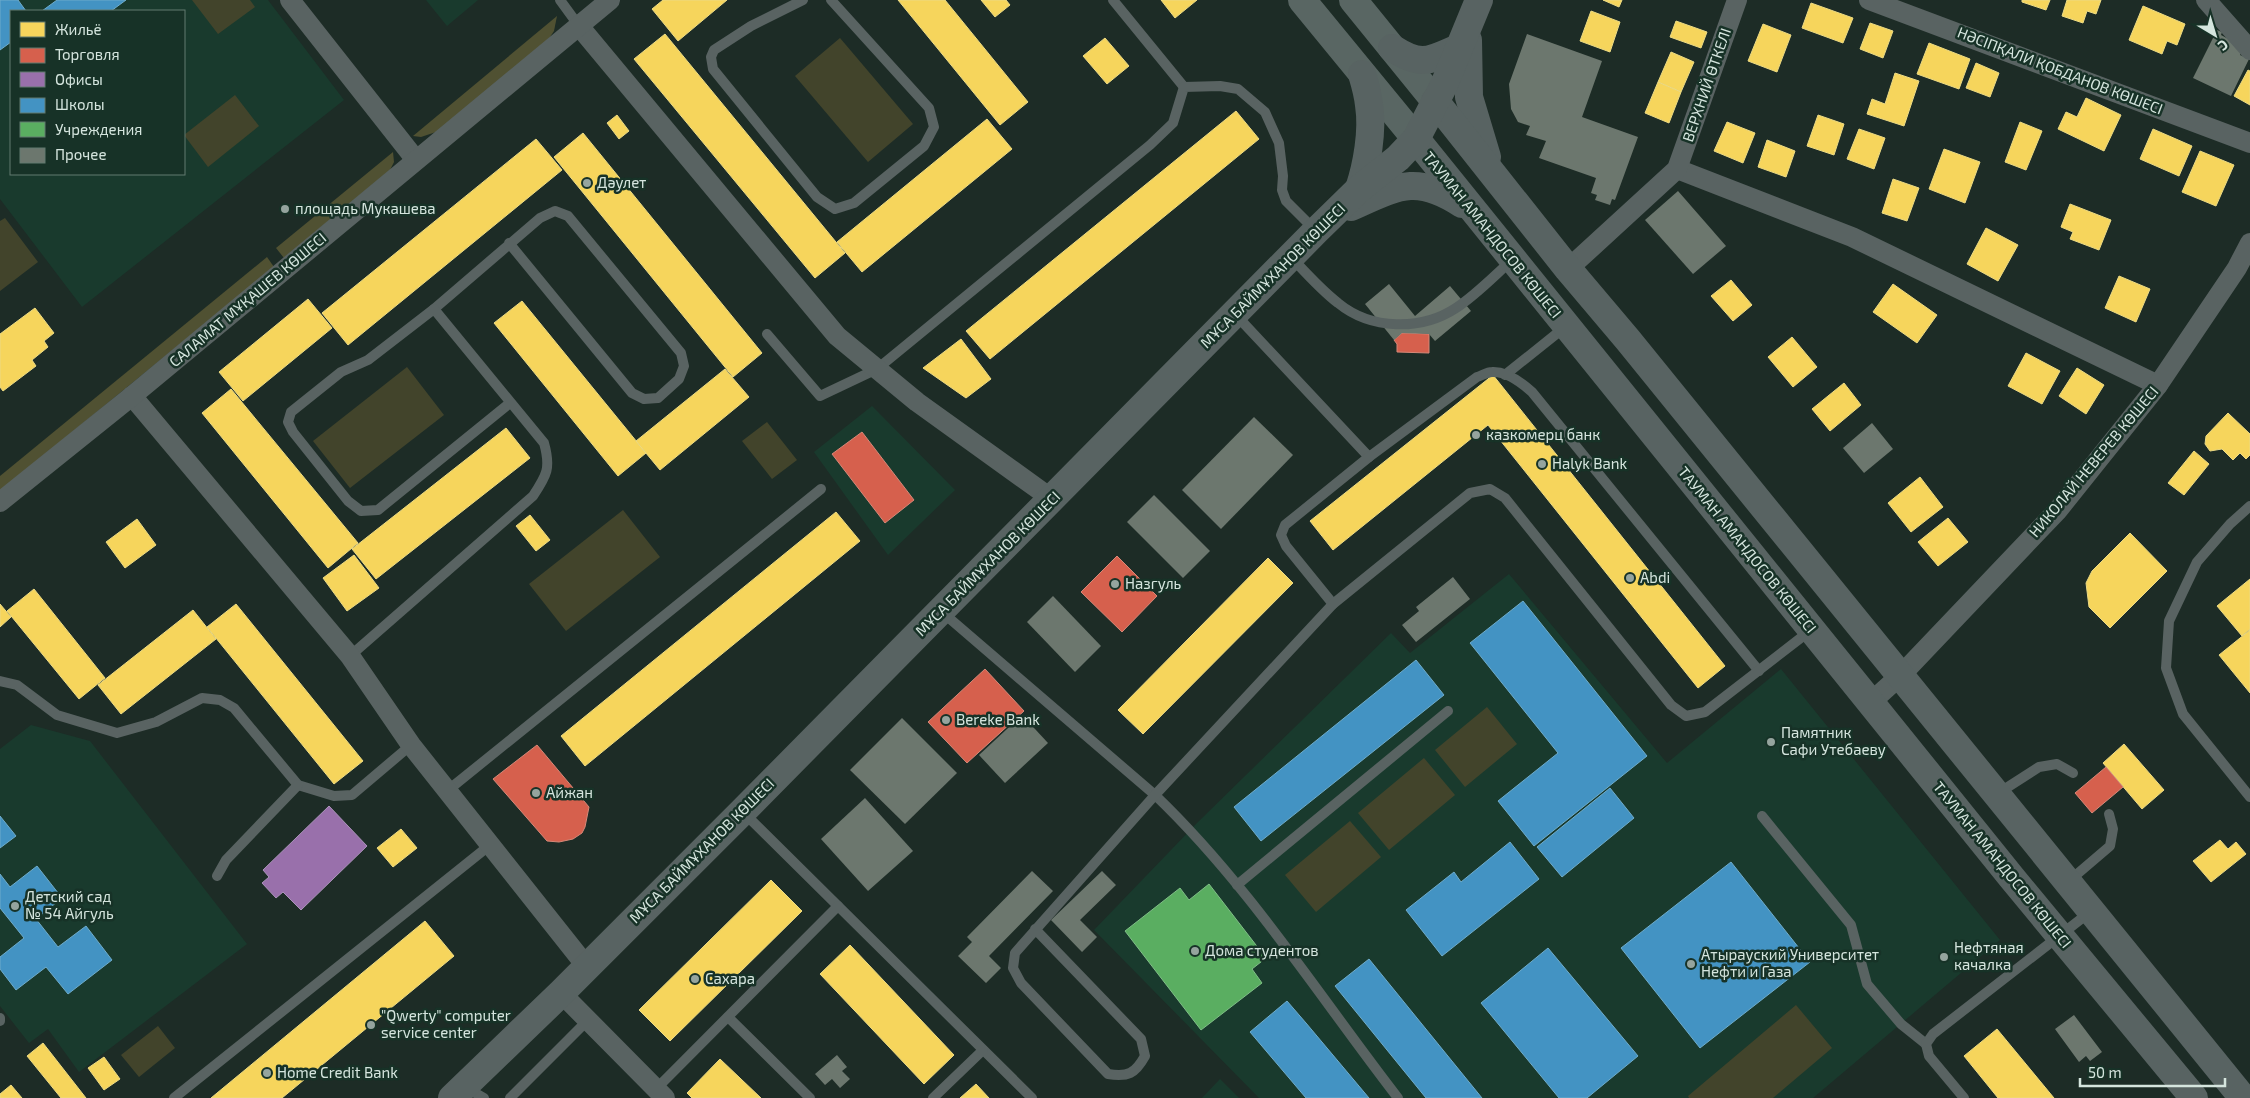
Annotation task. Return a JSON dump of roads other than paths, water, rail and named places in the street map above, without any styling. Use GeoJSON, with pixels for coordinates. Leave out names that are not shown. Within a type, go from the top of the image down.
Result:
{"type":"FeatureCollection","features":[{"type":"Feature","properties":{"kind":"main road","name":"ТАУМАН АМАНДОСОВ КӨШЕСІ"},"geometry":{"type":"LineString","coordinates":[[1302,0],[2060,937],[2194,1098]]}},
{"type":"Feature","properties":{"kind":"main road"},"geometry":{"type":"LineString","coordinates":[[1353,0],[1568,269],[1635,348],[2068,882],[2090,912],[2240,1093]]}},
{"type":"Feature","properties":{"kind":"main road","name":"МҰСА БАЙМҰХАНОВ КӨШЕСІ"},"geometry":{"type":"LineString","coordinates":[[466,1094],[561,993],[1234,314],[1359,189],[1398,158],[1416,139],[1444,85],[1479,0]]}},
{"type":"Feature","properties":{"kind":"main road"},"geometry":{"type":"LineString","coordinates":[[1392,48],[1410,59],[1430,60],[1464,37],[1469,97],[1493,174]]}},
{"type":"Feature","properties":{"kind":"main road"},"geometry":{"type":"LineString","coordinates":[[1359,189],[1367,166],[1370,106],[1362,74]]}},
{"type":"Feature","properties":{"kind":"main road"},"geometry":{"type":"LineString","coordinates":[[1325,223],[1384,193],[1404,186],[1425,185],[1445,192],[1472,210]]}},
{"type":"Feature","properties":{"kind":"street"},"geometry":{"type":"LineString","coordinates":[[290,0],[416,160]]}},
{"type":"Feature","properties":{"kind":"street","name":"САЛАМАТ МҰҚАШЕВ КӨШЕСІ"},"geometry":{"type":"LineString","coordinates":[[0,502],[132,396],[610,0]]}},
{"type":"Feature","properties":{"kind":"street","name":"ВЕРХНИЙ ӨТКЕЛІ"},"geometry":{"type":"LineString","coordinates":[[1677,169],[1737,0]]}},
{"type":"Feature","properties":{"kind":"street","name":"НӘСІПҚАЛИ ҚОБДАНОВ КӨШЕСІ"},"geometry":{"type":"LineString","coordinates":[[1869,0],[1899,5],[2053,68],[2250,143]]}},
{"type":"Feature","properties":{"kind":"street"},"geometry":{"type":"LineString","coordinates":[[2206,0],[2250,50]]}},
{"type":"Feature","properties":{"kind":"street"},"geometry":{"type":"LineString","coordinates":[[579,26],[837,336],[917,402],[1052,499]]}},
{"type":"Feature","properties":{"kind":"street"},"geometry":{"type":"LineString","coordinates":[[1568,269],[1677,169],[1852,237],[2158,385]]}},
{"type":"Feature","properties":{"kind":"street","name":"НИКОЛАЙ НЕВЕРЕВ КӨШЕСІ"},"geometry":{"type":"LineString","coordinates":[[1870,702],[1901,675],[2058,510],[2158,385],[2237,268],[2250,243]]}},
{"type":"Feature","properties":{"kind":"street"},"geometry":{"type":"LineString","coordinates":[[132,396],[350,656],[411,745],[587,967]]}},
{"type":"Feature","properties":{"kind":"street"},"geometry":{"type":"LineString","coordinates":[[561,993],[661,1094]]}},
{"type":"Feature","properties":{"kind":"lane"},"geometry":{"type":"LineString","coordinates":[[560,0],[579,26]]}},
{"type":"Feature","properties":{"kind":"lane"},"geometry":{"type":"LineString","coordinates":[[802,0],[751,26],[714,50],[711,57],[713,69],[817,197],[835,209],[854,203],[917,152],[924,146],[934,127],[929,108],[831,0]]}},
{"type":"Feature","properties":{"kind":"lane"},"geometry":{"type":"LineString","coordinates":[[1113,0],[1184,87]]}},
{"type":"Feature","properties":{"kind":"lane"},"geometry":{"type":"LineString","coordinates":[[1184,87],[1220,86],[1238,89],[1265,112],[1279,143],[1283,176],[1282,190],[1286,201],[1325,223]]}},
{"type":"Feature","properties":{"kind":"lane"},"geometry":{"type":"LineString","coordinates":[[767,334],[820,396],[877,369],[1150,145],[1174,123],[1184,87]]}},
{"type":"Feature","properties":{"kind":"lane"},"geometry":{"type":"LineString","coordinates":[[509,244],[632,394],[644,400],[658,398],[679,379],[684,366],[681,353],[568,216],[555,211],[540,218],[509,244],[434,309],[368,360],[341,372],[291,412],[288,422],[293,432],[348,501],[361,511],[378,510],[510,403]]}},
{"type":"Feature","properties":{"kind":"lane"},"geometry":{"type":"LineString","coordinates":[[1291,258],[1339,304],[1372,321],[1403,326],[1435,320],[1458,308],[1512,260]]}},
{"type":"Feature","properties":{"kind":"lane"},"geometry":{"type":"LineString","coordinates":[[350,656],[532,496],[546,475],[548,459],[544,443],[434,309]]}},
{"type":"Feature","properties":{"kind":"lane"},"geometry":{"type":"LineString","coordinates":[[1234,314],[1370,458]]}},
{"type":"Feature","properties":{"kind":"lane"},"geometry":{"type":"LineString","coordinates":[[1505,375],[1566,327]]}},
{"type":"Feature","properties":{"kind":"lane"},"geometry":{"type":"LineString","coordinates":[[1334,604],[1286,546],[1281,535],[1285,525],[1370,458],[1477,378],[1492,372],[1505,375],[1520,382],[1532,392],[1759,671]]}},
{"type":"Feature","properties":{"kind":"lane"},"geometry":{"type":"LineString","coordinates":[[447,791],[821,489]]}},
{"type":"Feature","properties":{"kind":"lane"},"geometry":{"type":"LineString","coordinates":[[1035,930],[1141,1039],[1145,1056],[1138,1069],[1123,1076],[1108,1074],[1021,983],[1013,968],[1014,953],[1155,795],[1334,604],[1470,493],[1490,489],[1505,498],[1671,705],[1686,716],[1705,712],[1811,629]]}},
{"type":"Feature","properties":{"kind":"lane"},"geometry":{"type":"LineString","coordinates":[[2250,506],[2230,524],[2197,562],[2169,621],[2166,668],[2183,714],[2250,797]]}},
{"type":"Feature","properties":{"kind":"lane"},"geometry":{"type":"LineString","coordinates":[[941,611],[1155,795],[1185,824],[1237,885],[1296,960],[1348,1033],[1398,1098]]}},
{"type":"Feature","properties":{"kind":"lane"},"geometry":{"type":"LineString","coordinates":[[0,681],[17,685],[57,714],[117,733],[156,722],[202,698],[220,700],[234,708],[298,785],[334,796],[352,795],[411,745]]}},
{"type":"Feature","properties":{"kind":"lane"},"geometry":{"type":"LineString","coordinates":[[1237,885],[1448,710]]}},
{"type":"Feature","properties":{"kind":"lane"},"geometry":{"type":"LineString","coordinates":[[1997,794],[2039,767],[2056,764],[2073,773]]}},
{"type":"Feature","properties":{"kind":"lane"},"geometry":{"type":"LineString","coordinates":[[217,876],[226,860],[298,785]]}},
{"type":"Feature","properties":{"kind":"lane"},"geometry":{"type":"LineString","coordinates":[[742,812],[1032,1098]]}},
{"type":"Feature","properties":{"kind":"lane"},"geometry":{"type":"LineString","coordinates":[[2068,882],[2110,846],[2113,829],[2109,814]]}},
{"type":"Feature","properties":{"kind":"lane"},"geometry":{"type":"LineString","coordinates":[[1762,816],[1852,925],[1868,984],[1901,1024],[1926,1044],[1929,1056],[1964,1098]]}},
{"type":"Feature","properties":{"kind":"lane"},"geometry":{"type":"LineString","coordinates":[[174,1098],[490,845]]}},
{"type":"Feature","properties":{"kind":"lane"},"geometry":{"type":"LineString","coordinates":[[661,1094],[728,1017],[838,906]]}},
{"type":"Feature","properties":{"kind":"lane"},"geometry":{"type":"LineString","coordinates":[[1926,1044],[1933,1034],[2090,912]]}},
{"type":"Feature","properties":{"kind":"lane"},"geometry":{"type":"LineString","coordinates":[[728,1017],[810,1098]]}},
{"type":"Feature","properties":{"kind":"lane"},"geometry":{"type":"LineString","coordinates":[[510,1098],[588,1020]]}},
{"type":"Feature","properties":{"kind":"lane"},"geometry":{"type":"LineString","coordinates":[[934,1098],[983,1050]]}},
{"type":"Feature","properties":{"kind":"place","name":"Дәулет"},"geometry":{"type":"Point","coordinates":[587,183]}},
{"type":"Feature","properties":{"kind":"place","name":"площадь Мукашева"},"geometry":{"type":"Point","coordinates":[285,209]}},
{"type":"Feature","properties":{"kind":"place","name":"казкомерц банк"},"geometry":{"type":"Point","coordinates":[1476,435]}},
{"type":"Feature","properties":{"kind":"place","name":"Halyk Bank"},"geometry":{"type":"Point","coordinates":[1542,464]}},
{"type":"Feature","properties":{"kind":"place","name":"Abdi"},"geometry":{"type":"Point","coordinates":[1630,578]}},
{"type":"Feature","properties":{"kind":"place","name":"Назгуль"},"geometry":{"type":"Point","coordinates":[1115,584]}},
{"type":"Feature","properties":{"kind":"place","name":"Bereke Bank"},"geometry":{"type":"Point","coordinates":[946,720]}},
{"type":"Feature","properties":{"kind":"place","name":"Памятник Сафи Утебаеву"},"geometry":{"type":"Point","coordinates":[1771,742]}},
{"type":"Feature","properties":{"kind":"place","name":"Айжан"},"geometry":{"type":"Point","coordinates":[536,793]}},
{"type":"Feature","properties":{"kind":"place","name":"Детский сад № 54 Айгуль"},"geometry":{"type":"Point","coordinates":[15,906]}},
{"type":"Feature","properties":{"kind":"place","name":"Дома студентов"},"geometry":{"type":"Point","coordinates":[1195,951]}},
{"type":"Feature","properties":{"kind":"place","name":"Нефтяная качалка"},"geometry":{"type":"Point","coordinates":[1944,957]}},
{"type":"Feature","properties":{"kind":"place","name":"Атырауский Университет Нефти и Газа"},"geometry":{"type":"Point","coordinates":[1691,964]}},
{"type":"Feature","properties":{"kind":"place","name":"Сахара"},"geometry":{"type":"Point","coordinates":[695,979]}},
{"type":"Feature","properties":{"kind":"place","name":"\"Qwerty\" computer service center"},"geometry":{"type":"Point","coordinates":[371,1025]}},
{"type":"Feature","properties":{"kind":"place","name":"Home Credit Bank"},"geometry":{"type":"Point","coordinates":[267,1073]}}]}
